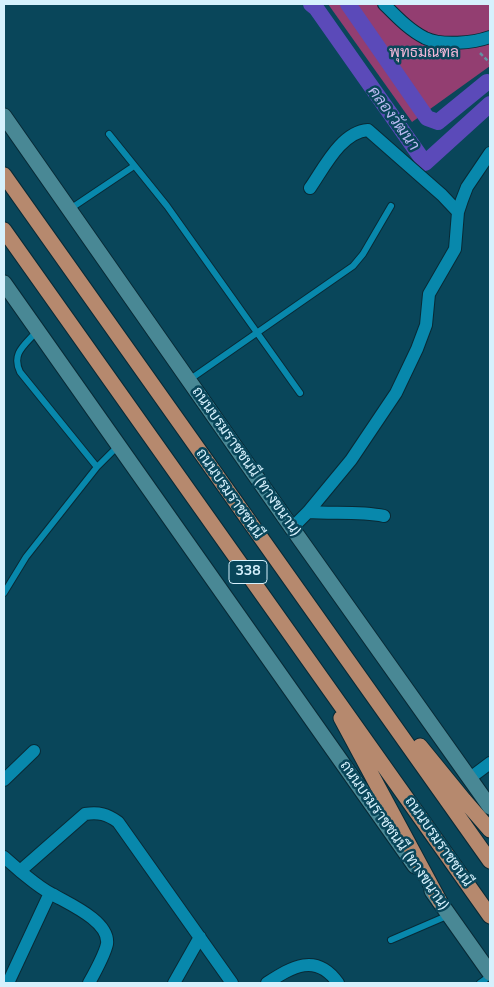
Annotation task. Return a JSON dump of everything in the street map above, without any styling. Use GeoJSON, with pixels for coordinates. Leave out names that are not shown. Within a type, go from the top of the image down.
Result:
{"type":"FeatureCollection","features":[{"type":"Feature","properties":{"kind":"highway","name":"ถนนบรมราชชนนี"},"geometry":{"type":"LineString","coordinates":[[4,175],[490,861]]}},
{"type":"Feature","properties":{"kind":"highway","name":"ถนนบรมราชชนนี"},"geometry":{"type":"LineString","coordinates":[[4,230],[490,916]]}},
{"type":"Feature","properties":{"kind":"highway"},"geometry":{"type":"LineString","coordinates":[[326,631],[490,830]]}},
{"type":"Feature","properties":{"kind":"highway"},"geometry":{"type":"LineString","coordinates":[[307,656],[440,902]]}},
{"type":"Feature","properties":{"kind":"main road","name":"ถนนบรมราชชนนี (ทางขนาน)"},"geometry":{"type":"LineString","coordinates":[[4,116],[490,807]]}},
{"type":"Feature","properties":{"kind":"main road","name":"ถนนบรมราชชนนี (ทางขนาน)"},"geometry":{"type":"LineString","coordinates":[[4,283],[490,974]]}},
{"type":"Feature","properties":{"kind":"street"},"geometry":{"type":"LineString","coordinates":[[384,4],[405,25],[426,39],[469,42],[490,37]]}},
{"type":"Feature","properties":{"kind":"street"},"geometry":{"type":"LineString","coordinates":[[310,188],[341,144],[354,134],[362,130],[368,130],[442,195],[458,212]]}},
{"type":"Feature","properties":{"kind":"street"},"geometry":{"type":"LineString","coordinates":[[292,528],[308,512],[351,460],[396,394],[426,325],[429,294],[455,249],[458,212],[467,187],[490,153]]}},
{"type":"Feature","properties":{"kind":"street"},"geometry":{"type":"LineString","coordinates":[[308,512],[327,514],[368,513],[384,516]]}},
{"type":"Feature","properties":{"kind":"street"},"geometry":{"type":"LineString","coordinates":[[4,780],[34,752]]}},
{"type":"Feature","properties":{"kind":"street"},"geometry":{"type":"LineString","coordinates":[[470,778],[490,763]]}},
{"type":"Feature","properties":{"kind":"street"},"geometry":{"type":"LineString","coordinates":[[20,871],[85,814],[96,813],[108,816],[118,822],[232,983]]}},
{"type":"Feature","properties":{"kind":"street"},"geometry":{"type":"LineString","coordinates":[[4,857],[50,893],[82,910],[99,925],[106,935],[107,944],[89,983]]}},
{"type":"Feature","properties":{"kind":"street"},"geometry":{"type":"LineString","coordinates":[[8,983],[50,893]]}},
{"type":"Feature","properties":{"kind":"street"},"geometry":{"type":"LineString","coordinates":[[174,983],[200,937]]}},
{"type":"Feature","properties":{"kind":"street"},"geometry":{"type":"LineString","coordinates":[[267,983],[290,969],[303,964],[316,966],[332,974],[338,983]]}},
{"type":"Feature","properties":{"kind":"lane"},"geometry":{"type":"LineString","coordinates":[[109,134],[166,206],[300,393]]}},
{"type":"Feature","properties":{"kind":"lane"},"geometry":{"type":"LineString","coordinates":[[70,209],[134,166]]}},
{"type":"Feature","properties":{"kind":"lane"},"geometry":{"type":"LineString","coordinates":[[189,380],[353,266],[363,254],[391,206]]}},
{"type":"Feature","properties":{"kind":"lane"},"geometry":{"type":"LineString","coordinates":[[37,331],[17,355],[16,362],[20,372],[97,467]]}},
{"type":"Feature","properties":{"kind":"lane"},"geometry":{"type":"LineString","coordinates":[[4,592],[26,557],[97,467],[118,446]]}},
{"type":"Feature","properties":{"kind":"lane"},"geometry":{"type":"LineString","coordinates":[[391,940],[449,915]]}},
{"type":"Feature","properties":{"kind":"lane"},"geometry":{"type":"LineString","coordinates":[[480,983],[490,974]]}},
{"type":"Feature","properties":{"kind":"green space","name":"พุทธมณฑล"},"geometry":{"type":"Polygon","coordinates":[[[328,4],[490,4],[490,66],[412,122],[328,4]]]}},
{"type":"Feature","properties":{"kind":"waterway","name":"คลองวัฒนา"},"geometry":{"type":"LineString","coordinates":[[311,4],[316,8],[425,163],[490,104]]}},
{"type":"Feature","properties":{"kind":"waterway"},"geometry":{"type":"LineString","coordinates":[[348,4],[427,118],[438,122],[487,82]]}}]}
